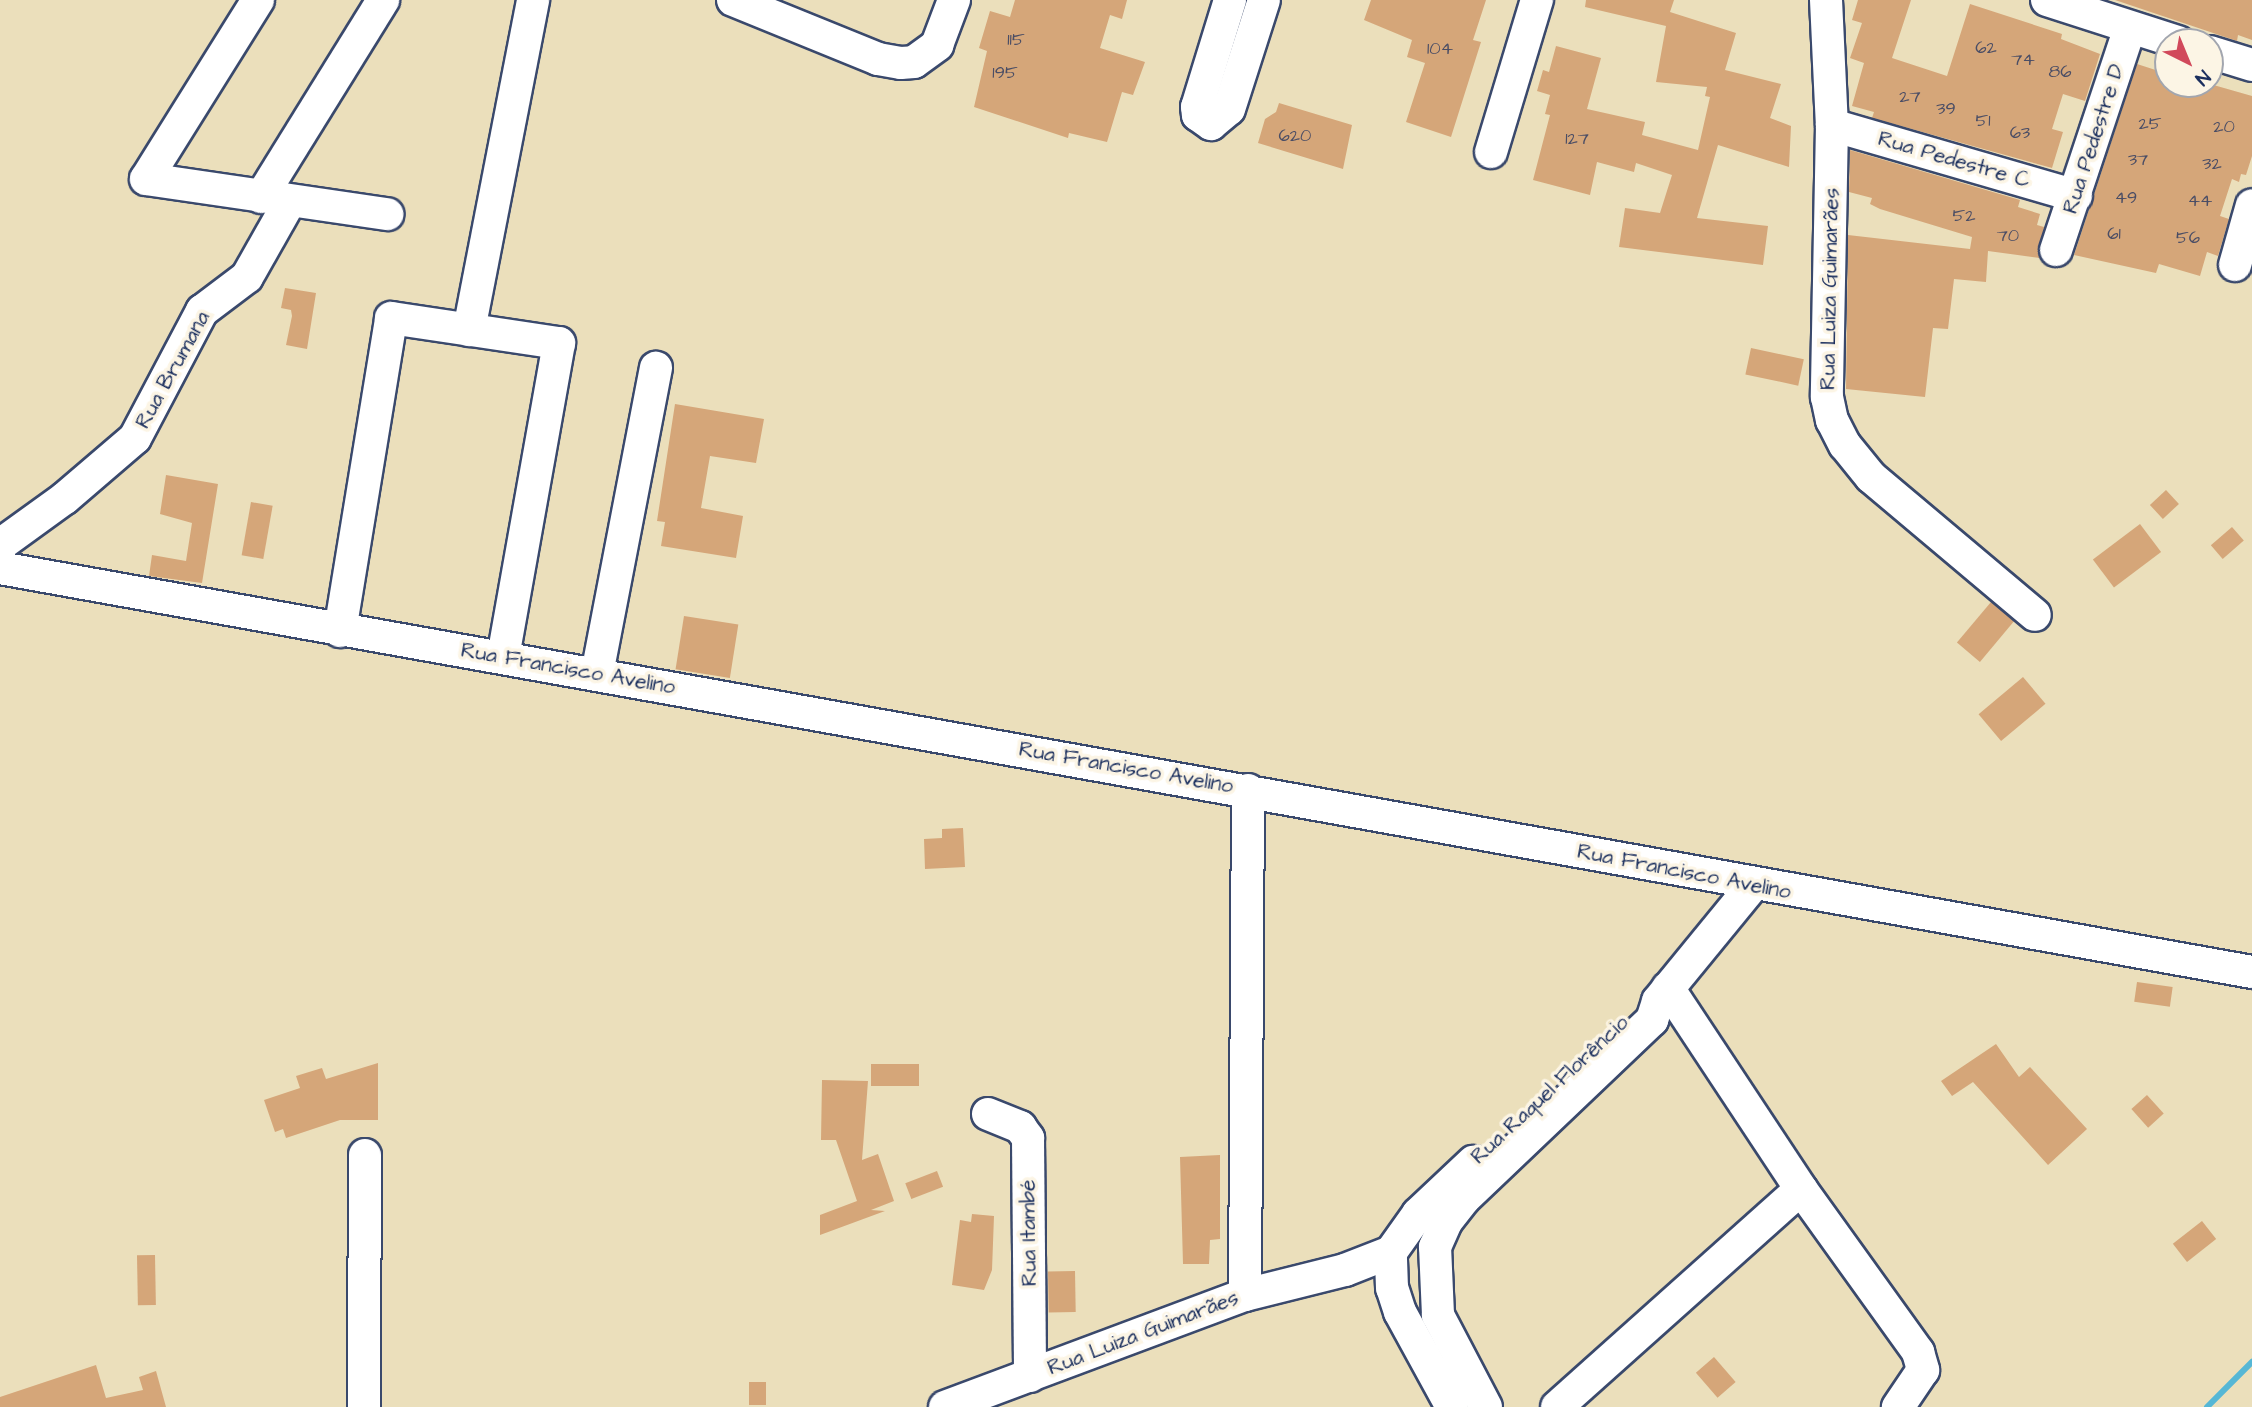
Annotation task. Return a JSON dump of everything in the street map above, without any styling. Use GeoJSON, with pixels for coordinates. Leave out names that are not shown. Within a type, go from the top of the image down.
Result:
{"type":"FeatureCollection","features":[{"type":"Feature","properties":{"kind":"street"},"geometry":{"type":"LineString","coordinates":[[258,0],[146,179],[387,214]]}},
{"type":"Feature","properties":{"kind":"street","name":"Rua Brumana"},"geometry":{"type":"LineString","coordinates":[[0,544],[65,498],[135,438],[202,311],[247,276],[275,199],[383,0]]}},
{"type":"Feature","properties":{"kind":"street"},"geometry":{"type":"LineString","coordinates":[[469,330],[533,0]]}},
{"type":"Feature","properties":{"kind":"street"},"geometry":{"type":"LineString","coordinates":[[733,0],[878,59],[901,63],[914,62],[937,45],[954,0]]}},
{"type":"Feature","properties":{"kind":"street"},"geometry":{"type":"LineString","coordinates":[[1230,0],[1197,107],[1198,115],[1211,124],[1229,108],[1264,0]]}},
{"type":"Feature","properties":{"kind":"street"},"geometry":{"type":"LineString","coordinates":[[1490,152],[1537,0]]}},
{"type":"Feature","properties":{"kind":"street","name":"Rua Luiza Guimarães"},"geometry":{"type":"LineString","coordinates":[[1826,0],[1832,125],[1827,397],[1832,420],[1845,445],[1880,486],[2035,615]]}},
{"type":"Feature","properties":{"kind":"street"},"geometry":{"type":"LineString","coordinates":[[2048,0],[2154,35]]}},
{"type":"Feature","properties":{"kind":"street","name":"Rua Pedestre D"},"geometry":{"type":"LineString","coordinates":[[2056,250],[2130,28]]}},
{"type":"Feature","properties":{"kind":"street"},"geometry":{"type":"LineString","coordinates":[[2224,56],[2252,65]]}},
{"type":"Feature","properties":{"kind":"street","name":"Rua Pedestre C"},"geometry":{"type":"LineString","coordinates":[[1832,125],[2076,196]]}},
{"type":"Feature","properties":{"kind":"street"},"geometry":{"type":"LineString","coordinates":[[2235,265],[2252,205]]}},
{"type":"Feature","properties":{"kind":"street"},"geometry":{"type":"LineString","coordinates":[[340,631],[391,318],[559,343],[503,657]]}},
{"type":"Feature","properties":{"kind":"street"},"geometry":{"type":"LineString","coordinates":[[597,674],[656,368]]}},
{"type":"Feature","properties":{"kind":"street","name":"Rua Francisco Avelino"},"geometry":{"type":"LineString","coordinates":[[0,568],[340,631],[503,657],[1248,790],[1752,886],[2252,972]]}},
{"type":"Feature","properties":{"kind":"street"},"geometry":{"type":"LineString","coordinates":[[1245,1294],[1248,790]]}},
{"type":"Feature","properties":{"kind":"street"},"geometry":{"type":"LineString","coordinates":[[1752,886],[1663,995],[1917,1352],[1923,1370],[1898,1407]]}},
{"type":"Feature","properties":{"kind":"street","name":"Rua Raquel Florêncio"},"geometry":{"type":"LineString","coordinates":[[1391,1252],[1418,1214],[1635,1009],[1663,995]]}},
{"type":"Feature","properties":{"kind":"street","name":"Rua Raquel Florêncio"},"geometry":{"type":"LineString","coordinates":[[1486,1407],[1446,1337],[1434,1297],[1435,1247],[1446,1222],[1464,1199],[1652,1020],[1663,995]]}},
{"type":"Feature","properties":{"kind":"street","name":"Rua Itambé"},"geometry":{"type":"LineString","coordinates":[[988,1114],[1020,1127],[1028,1138],[1030,1376]]}},
{"type":"Feature","properties":{"kind":"street"},"geometry":{"type":"LineString","coordinates":[[364,1407],[365,1155]]}},
{"type":"Feature","properties":{"kind":"street"},"geometry":{"type":"LineString","coordinates":[[1557,1407],[1801,1189]]}},
{"type":"Feature","properties":{"kind":"street"},"geometry":{"type":"LineString","coordinates":[[1391,1252],[1392,1288],[1401,1312],[1452,1407]]}},
{"type":"Feature","properties":{"kind":"street","name":"Rua Luiza Guimarães"},"geometry":{"type":"LineString","coordinates":[[944,1407],[1245,1294],[1345,1270],[1391,1252]]}},
{"type":"Feature","properties":{"kind":"street"},"geometry":{"type":"LineString","coordinates":[[1345,1270],[1392,1288],[1434,1297]]}},
{"type":"Feature","properties":{"kind":"building"},"geometry":{"type":"Polygon","coordinates":[[[1015,0],[1127,0],[1122,19],[1110,15],[1100,48],[1145,62],[1133,95],[1122,92],[1107,142],[1069,133],[1068,138],[974,107],[987,51],[979,48],[990,11],[1010,17],[1015,0]]]}},
{"type":"Feature","properties":{"kind":"building"},"geometry":{"type":"Polygon","coordinates":[[[1371,0],[1486,0],[1473,40],[1481,42],[1451,137],[1406,122],[1425,63],[1407,57],[1412,40],[1364,20],[1371,0]]]}},
{"type":"Feature","properties":{"kind":"building"},"geometry":{"type":"Polygon","coordinates":[[[1586,0],[1674,0],[1670,12],[1736,33],[1725,70],[1781,84],[1770,118],[1791,126],[1789,167],[1718,145],[1697,218],[1768,226],[1763,265],[1619,247],[1625,208],[1660,213],[1672,175],[1636,163],[1634,172],[1597,162],[1590,195],[1533,180],[1550,115],[1545,114],[1550,95],[1537,91],[1543,70],[1549,72],[1556,46],[1601,58],[1587,109],[1645,122],[1642,135],[1698,150],[1710,97],[1705,96],[1707,87],[1656,82],[1666,26],[1585,7],[1586,0]]]}},
{"type":"Feature","properties":{"kind":"building"},"geometry":{"type":"Polygon","coordinates":[[[1858,0],[1911,0],[1892,58],[1947,76],[1970,4],[2062,34],[2061,39],[2100,54],[2085,101],[2063,94],[2052,129],[2063,132],[2052,168],[1872,118],[1874,112],[1852,106],[1864,63],[1850,58],[1862,23],[1852,20],[1858,0]]]}},
{"type":"Feature","properties":{"kind":"building"},"geometry":{"type":"Polygon","coordinates":[[[2115,0],[2252,0],[2252,40],[2238,35],[2237,41],[2224,37],[2224,28],[2198,28],[2115,0]]]}},
{"type":"Feature","properties":{"kind":"building"},"geometry":{"type":"Polygon","coordinates":[[[2137,64],[2154,69],[2154,98],[2224,98],[2224,88],[2252,96],[2252,156],[2246,175],[2241,174],[2239,182],[2232,179],[2220,216],[2229,219],[2218,256],[2207,252],[2200,276],[2159,264],[2156,273],[2074,255],[2137,64]]]}},
{"type":"Feature","properties":{"kind":"building"},"geometry":{"type":"Polygon","coordinates":[[[1279,103],[1352,125],[1343,169],[1258,143],[1265,119],[1276,112],[1279,103]]]}},
{"type":"Feature","properties":{"kind":"building"},"geometry":{"type":"Polygon","coordinates":[[[1850,150],[2020,200],[2018,207],[2040,214],[2037,225],[2044,227],[2040,258],[1988,251],[1986,282],[1954,279],[1948,329],[1933,328],[1925,397],[1846,389],[1848,235],[1970,249],[1972,237],[1880,209],[1870,204],[1872,198],[1849,192],[1850,150]]]}},
{"type":"Feature","properties":{"kind":"building"},"geometry":{"type":"Polygon","coordinates":[[[285,288],[316,293],[307,349],[286,345],[292,316],[291,310],[281,308],[285,288]]]}},
{"type":"Feature","properties":{"kind":"building"},"geometry":{"type":"Polygon","coordinates":[[[1751,348],[1804,359],[1798,386],[1745,374],[1751,348]]]}},
{"type":"Feature","properties":{"kind":"building"},"geometry":{"type":"Polygon","coordinates":[[[675,404],[764,419],[756,463],[710,456],[701,508],[743,516],[736,558],[661,546],[665,522],[657,521],[675,404]]]}},
{"type":"Feature","properties":{"kind":"building"},"geometry":{"type":"Polygon","coordinates":[[[166,475],[218,484],[202,583],[149,576],[152,555],[186,561],[192,523],[160,514],[166,475]]]}},
{"type":"Feature","properties":{"kind":"building"},"geometry":{"type":"Polygon","coordinates":[[[2166,490],[2179,504],[2163,519],[2150,505],[2166,490]]]}},
{"type":"Feature","properties":{"kind":"building"},"geometry":{"type":"Polygon","coordinates":[[[251,502],[273,506],[263,559],[242,555],[251,502]]]}},
{"type":"Feature","properties":{"kind":"building"},"geometry":{"type":"Polygon","coordinates":[[[2140,524],[2161,552],[2114,587],[2093,560],[2140,524]]]}},
{"type":"Feature","properties":{"kind":"building"},"geometry":{"type":"Polygon","coordinates":[[[2232,527],[2244,541],[2223,559],[2211,545],[2232,527]]]}},
{"type":"Feature","properties":{"kind":"building"},"geometry":{"type":"Polygon","coordinates":[[[1991,602],[2014,621],[1980,662],[1957,643],[1991,602]]]}},
{"type":"Feature","properties":{"kind":"building"},"geometry":{"type":"Polygon","coordinates":[[[684,616],[738,625],[730,678],[676,669],[684,616]]]}},
{"type":"Feature","properties":{"kind":"building"},"geometry":{"type":"Polygon","coordinates":[[[2023,677],[2045,704],[2001,741],[1979,714],[2023,677]]]}},
{"type":"Feature","properties":{"kind":"building"},"geometry":{"type":"Polygon","coordinates":[[[963,828],[965,867],[925,869],[924,839],[942,838],[942,829],[963,828]]]}},
{"type":"Feature","properties":{"kind":"building"},"geometry":{"type":"Polygon","coordinates":[[[2137,982],[2173,987],[2170,1007],[2134,1002],[2137,982]]]}},
{"type":"Feature","properties":{"kind":"building"},"geometry":{"type":"Polygon","coordinates":[[[1996,1044],[2019,1077],[2030,1067],[2087,1129],[2048,1165],[1973,1082],[1952,1096],[1941,1081],[1996,1044]]]}},
{"type":"Feature","properties":{"kind":"building"},"geometry":{"type":"Polygon","coordinates":[[[378,1063],[378,1120],[340,1120],[286,1138],[283,1129],[275,1132],[264,1100],[300,1088],[296,1076],[322,1068],[326,1079],[378,1063]]]}},
{"type":"Feature","properties":{"kind":"building"},"geometry":{"type":"Polygon","coordinates":[[[871,1064],[919,1064],[919,1086],[871,1086],[871,1064]]]}},
{"type":"Feature","properties":{"kind":"building"},"geometry":{"type":"Polygon","coordinates":[[[822,1080],[868,1081],[862,1160],[878,1154],[894,1201],[871,1210],[885,1211],[820,1235],[820,1215],[857,1201],[836,1140],[821,1140],[822,1080]]]}},
{"type":"Feature","properties":{"kind":"building"},"geometry":{"type":"Polygon","coordinates":[[[2147,1095],[2164,1114],[2148,1128],[2131,1109],[2147,1095]]]}},
{"type":"Feature","properties":{"kind":"building"},"geometry":{"type":"Polygon","coordinates":[[[1220,1155],[1220,1239],[1210,1240],[1209,1264],[1183,1264],[1180,1157],[1220,1155]]]}},
{"type":"Feature","properties":{"kind":"building"},"geometry":{"type":"Polygon","coordinates":[[[937,1171],[943,1187],[911,1199],[905,1183],[937,1171]]]}},
{"type":"Feature","properties":{"kind":"building"},"geometry":{"type":"Polygon","coordinates":[[[972,1214],[994,1216],[992,1270],[984,1290],[952,1285],[960,1220],[971,1222],[972,1214]]]}},
{"type":"Feature","properties":{"kind":"building"},"geometry":{"type":"Polygon","coordinates":[[[2202,1221],[2216,1239],[2187,1262],[2173,1244],[2202,1221]]]}},
{"type":"Feature","properties":{"kind":"building"},"geometry":{"type":"Polygon","coordinates":[[[137,1255],[155,1255],[156,1305],[138,1305],[137,1255]]]}},
{"type":"Feature","properties":{"kind":"building"},"geometry":{"type":"Polygon","coordinates":[[[1048,1271],[1075,1271],[1076,1312],[1049,1312],[1048,1271]]]}},
{"type":"Feature","properties":{"kind":"building"},"geometry":{"type":"Polygon","coordinates":[[[1714,1357],[1736,1382],[1718,1398],[1696,1373],[1714,1357]]]}},
{"type":"Feature","properties":{"kind":"building"},"geometry":{"type":"Polygon","coordinates":[[[96,1365],[106,1398],[143,1390],[139,1377],[156,1371],[166,1407],[0,1407],[0,1397],[96,1365]]]}},
{"type":"Feature","properties":{"kind":"building"},"geometry":{"type":"Polygon","coordinates":[[[749,1382],[766,1382],[766,1405],[749,1405],[749,1382]]]}},
{"type":"Feature","properties":{"kind":"waterway"},"geometry":{"type":"LineString","coordinates":[[2207,1407],[2252,1362]]}}]}
